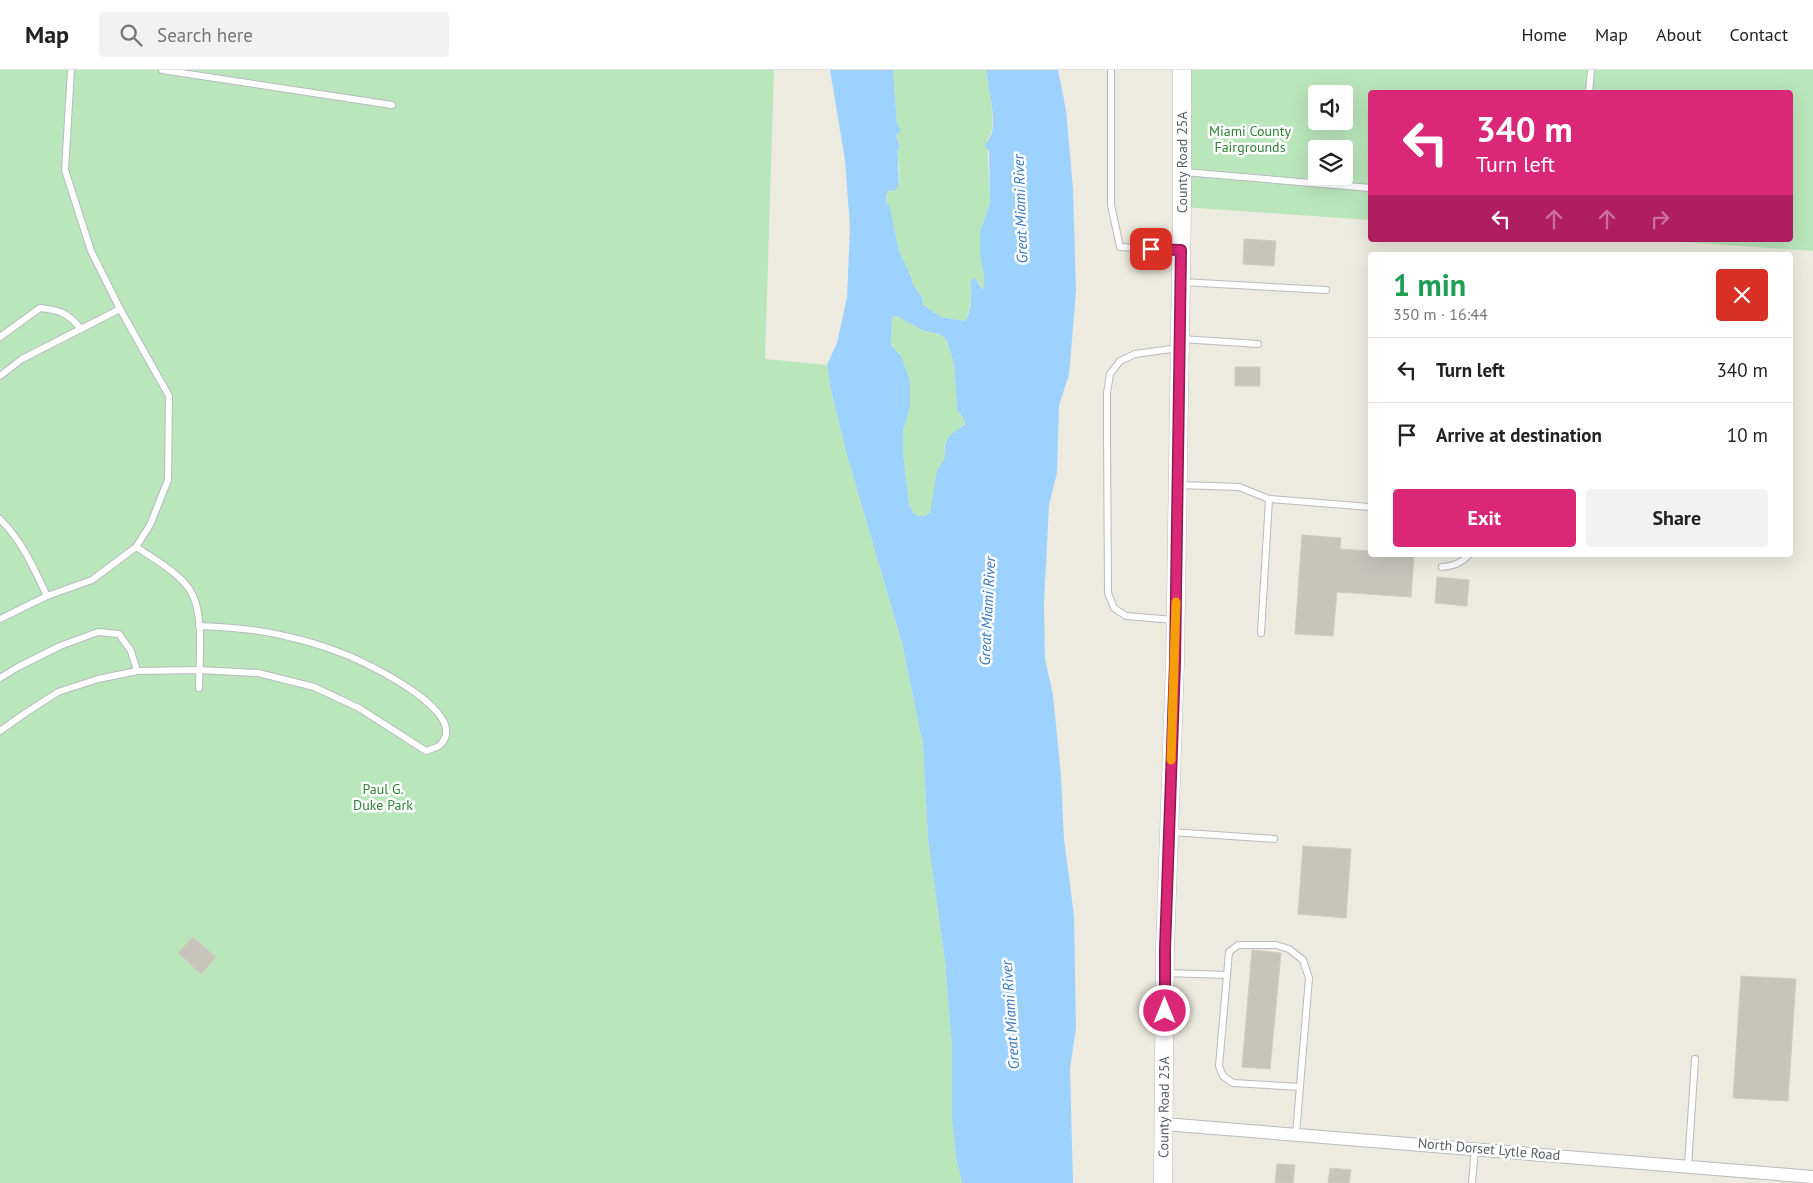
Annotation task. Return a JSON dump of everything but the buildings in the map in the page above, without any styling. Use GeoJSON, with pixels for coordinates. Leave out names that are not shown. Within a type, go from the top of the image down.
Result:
{"type":"FeatureCollection","features":[{"type":"Feature","properties":{"kind":"main road","name":"County Road 25A"},"geometry":{"type":"LineString","coordinates":[[1162,1183],[1165,973],[1178,485],[1182,70]]}},
{"type":"Feature","properties":{"kind":"street","name":"North Dorset Lytle Road"},"geometry":{"type":"LineString","coordinates":[[1164,1124],[1813,1176]]}},
{"type":"Feature","properties":{"kind":"lane"},"geometry":{"type":"LineString","coordinates":[[0,619],[46,596],[92,580],[136,547],[150,525],[168,480],[169,396],[120,309],[91,251],[65,170],[71,70]]}},
{"type":"Feature","properties":{"kind":"lane"},"geometry":{"type":"LineString","coordinates":[[162,70],[392,105]]}},
{"type":"Feature","properties":{"kind":"lane"},"geometry":{"type":"LineString","coordinates":[[1111,70],[1111,206],[1120,247],[1181,250]]}},
{"type":"Feature","properties":{"kind":"lane"},"geometry":{"type":"LineString","coordinates":[[1589,90],[1591,70]]}},
{"type":"Feature","properties":{"kind":"lane"},"geometry":{"type":"LineString","coordinates":[[1182,171],[1368,188]]}},
{"type":"Feature","properties":{"kind":"lane"},"geometry":{"type":"LineString","coordinates":[[1181,282],[1326,290]]}},
{"type":"Feature","properties":{"kind":"lane"},"geometry":{"type":"LineString","coordinates":[[0,337],[40,308],[56,310],[70,317],[81,329]]}},
{"type":"Feature","properties":{"kind":"lane"},"geometry":{"type":"LineString","coordinates":[[0,376],[22,359],[120,309]]}},
{"type":"Feature","properties":{"kind":"lane"},"geometry":{"type":"LineString","coordinates":[[1175,620],[1126,616],[1114,608],[1108,593],[1107,393],[1110,374],[1120,362],[1135,354],[1180,344],[1258,344]]}},
{"type":"Feature","properties":{"kind":"lane"},"geometry":{"type":"LineString","coordinates":[[1178,485],[1239,487],[1269,499],[1368,507]]}},
{"type":"Feature","properties":{"kind":"lane"},"geometry":{"type":"LineString","coordinates":[[1261,633],[1269,499]]}},
{"type":"Feature","properties":{"kind":"lane"},"geometry":{"type":"LineString","coordinates":[[0,519],[11,529],[27,553],[46,596]]}},
{"type":"Feature","properties":{"kind":"lane"},"geometry":{"type":"LineString","coordinates":[[136,547],[169,569],[190,590],[199,614],[199,688]]}},
{"type":"Feature","properties":{"kind":"lane"},"geometry":{"type":"LineString","coordinates":[[1442,567],[1462,562],[1466,557]]}},
{"type":"Feature","properties":{"kind":"lane"},"geometry":{"type":"LineString","coordinates":[[0,731],[58,692],[98,679],[137,671],[199,670],[258,673],[314,687],[359,708],[426,751],[440,745],[446,735],[446,725],[439,712],[401,682],[345,654],[288,636],[236,628],[199,626]]}},
{"type":"Feature","properties":{"kind":"lane"},"geometry":{"type":"LineString","coordinates":[[0,678],[60,646],[98,632],[119,634],[132,651],[137,671]]}},
{"type":"Feature","properties":{"kind":"lane"},"geometry":{"type":"LineString","coordinates":[[1169,832],[1274,839]]}},
{"type":"Feature","properties":{"kind":"lane"},"geometry":{"type":"LineString","coordinates":[[1296,1134],[1300,1087],[1309,978],[1303,960],[1289,949],[1276,945],[1238,945],[1229,952],[1219,1066],[1223,1076],[1232,1083],[1300,1087]]}},
{"type":"Feature","properties":{"kind":"lane"},"geometry":{"type":"LineString","coordinates":[[1165,973],[1227,975]]}},
{"type":"Feature","properties":{"kind":"lane"},"geometry":{"type":"LineString","coordinates":[[1688,1166],[1695,1059]]}},
{"type":"Feature","properties":{"kind":"lane"},"geometry":{"type":"LineString","coordinates":[[1472,1183],[1475,1148]]}},
{"type":"Feature","properties":{"kind":"green space","name":"Paul G. Duke Park"},"geometry":{"type":"Polygon","coordinates":[[[0,70],[774,70],[765,359],[827,365],[831,390],[847,455],[902,643],[923,745],[928,840],[945,961],[952,1048],[952,1121],[956,1157],[962,1183],[0,1183],[0,70]]]}},
{"type":"Feature","properties":{"kind":"green space"},"geometry":{"type":"Polygon","coordinates":[[[893,70],[986,70],[992,126],[987,140],[990,204],[980,231],[980,256],[984,275],[984,288],[982,289],[979,282],[971,280],[970,306],[965,321],[941,317],[923,305],[922,297],[912,283],[899,251],[889,203],[886,205],[886,194],[900,180],[897,151],[900,147],[896,134],[893,70]]]}},
{"type":"Feature","properties":{"kind":"green space","name":"Miami County Fairgrounds"},"geometry":{"type":"Polygon","coordinates":[[[1182,70],[1813,70],[1813,251],[1684,242],[1793,242],[1793,90],[1368,90],[1368,220],[1182,207],[1182,70]]]}},
{"type":"Feature","properties":{"kind":"green space"},"geometry":{"type":"Polygon","coordinates":[[[898,316],[923,331],[939,334],[946,339],[954,363],[957,409],[965,421],[965,424],[948,438],[944,446],[946,458],[930,513],[925,517],[914,514],[909,504],[903,452],[903,431],[910,407],[901,356],[891,345],[892,317],[898,316]]]}},
{"type":"Feature","properties":{"kind":"water","name":"Great Miami River"},"geometry":{"type":"Polygon","coordinates":[[[830,70],[893,70],[897,124],[901,130],[896,135],[900,147],[897,151],[899,179],[895,191],[890,190],[886,194],[886,204],[889,203],[899,251],[912,279],[912,283],[922,297],[923,305],[941,317],[965,321],[970,306],[971,280],[975,278],[982,289],[984,288],[984,275],[980,256],[980,231],[990,204],[989,151],[985,146],[993,126],[986,70],[1058,70],[1066,110],[1073,189],[1076,291],[1069,375],[1059,405],[1057,473],[1049,505],[1044,603],[1045,659],[1053,695],[1061,776],[1064,839],[1074,916],[1076,1028],[1070,1069],[1073,1183],[962,1183],[956,1157],[952,1121],[952,1048],[945,961],[928,840],[923,745],[902,643],[847,455],[831,390],[827,365],[837,343],[847,297],[850,227],[845,160],[830,70]],[[897,316],[892,317],[891,345],[901,356],[910,381],[910,407],[903,431],[903,452],[909,504],[914,514],[919,516],[925,516],[930,513],[937,471],[945,458],[946,441],[965,424],[957,409],[954,363],[946,339],[939,334],[924,331],[897,316]]]}},
{"type":"Feature","properties":{"kind":"slow traffic"},"geometry":{"type":"LineString","coordinates":[[1171,760],[1176,602]]}},
{"type":"Feature","properties":{"kind":"route"},"geometry":{"type":"LineString","coordinates":[[1151,249],[1181,250],[1175,663],[1165,949],[1165,1011]]}}]}
